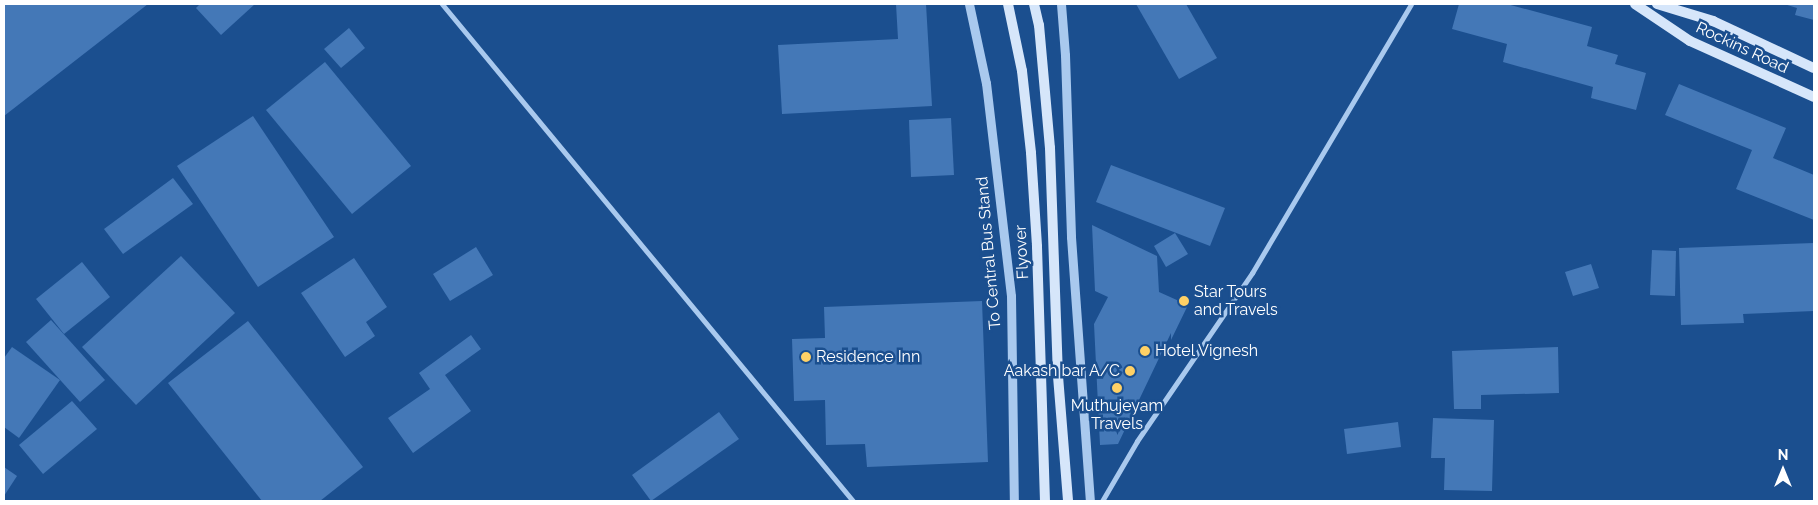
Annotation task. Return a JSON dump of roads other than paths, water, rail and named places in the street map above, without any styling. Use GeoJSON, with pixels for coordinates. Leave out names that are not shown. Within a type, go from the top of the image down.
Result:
{"type":"FeatureCollection","features":[{"type":"Feature","properties":{"kind":"main road","name":"Flyover"},"geometry":{"type":"LineString","coordinates":[[1008,4],[1022,71],[1031,153],[1037,247],[1044,501]]}},
{"type":"Feature","properties":{"kind":"main road","name":"Flyover"},"geometry":{"type":"LineString","coordinates":[[1034,4],[1039,25],[1050,148],[1058,376],[1068,501]]}},
{"type":"Feature","properties":{"kind":"main road","name":"Rockins Road"},"geometry":{"type":"LineString","coordinates":[[1635,4],[1690,42],[1814,97]]}},
{"type":"Feature","properties":{"kind":"main road","name":"Rockins Road"},"geometry":{"type":"LineString","coordinates":[[1657,4],[1713,21],[1814,68]]}},
{"type":"Feature","properties":{"kind":"street"},"geometry":{"type":"LineString","coordinates":[[442,4],[853,501]]}},
{"type":"Feature","properties":{"kind":"street","name":"To Central Bus Stand"},"geometry":{"type":"LineString","coordinates":[[969,4],[986,83],[1011,296],[1014,501]]}},
{"type":"Feature","properties":{"kind":"street"},"geometry":{"type":"LineString","coordinates":[[1061,4],[1066,64],[1071,237],[1090,501]]}},
{"type":"Feature","properties":{"kind":"street"},"geometry":{"type":"LineString","coordinates":[[1102,501],[1137,441],[1252,273],[1411,4]]}},
{"type":"Feature","properties":{"kind":"place","name":"Star Tours and Travels"},"geometry":{"type":"Point","coordinates":[1184,301]}},
{"type":"Feature","properties":{"kind":"place","name":"Hotel Vignesh"},"geometry":{"type":"Point","coordinates":[1145,351]}},
{"type":"Feature","properties":{"kind":"place","name":"Residence Inn"},"geometry":{"type":"Point","coordinates":[806,357]}},
{"type":"Feature","properties":{"kind":"place","name":"Aakash bar A/C"},"geometry":{"type":"Point","coordinates":[1130,371]}},
{"type":"Feature","properties":{"kind":"place","name":"Muthujeyam Travels"},"geometry":{"type":"Point","coordinates":[1117,388]}}]}
